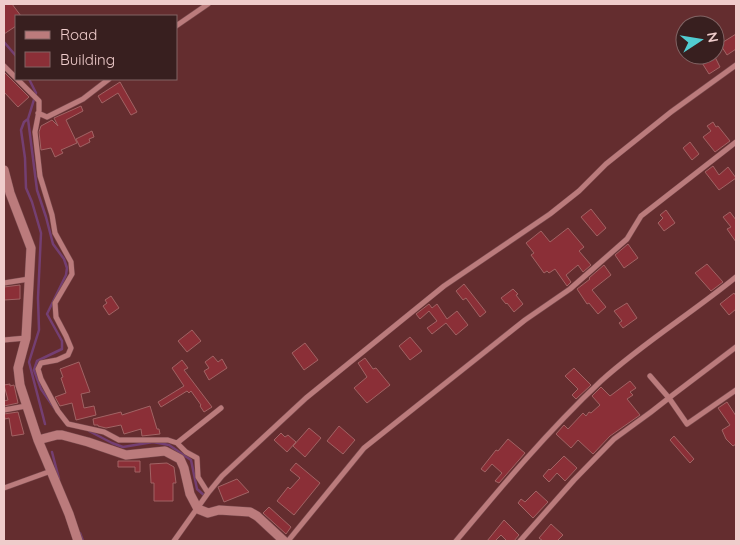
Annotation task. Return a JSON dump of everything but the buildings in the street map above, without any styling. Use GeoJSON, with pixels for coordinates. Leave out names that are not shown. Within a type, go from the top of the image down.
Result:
{"type":"FeatureCollection","features":[{"type":"Feature","properties":{"kind":"street"},"geometry":{"type":"LineString","coordinates":[[178,25],[208,4]]}},
{"type":"Feature","properties":{"kind":"street"},"geometry":{"type":"LineString","coordinates":[[174,541],[222,476],[306,398],[436,292],[550,214],[579,191],[606,164],[671,112],[736,65]]}},
{"type":"Feature","properties":{"kind":"street"},"geometry":{"type":"LineString","coordinates":[[4,66],[15,76]]}},
{"type":"Feature","properties":{"kind":"street"},"geometry":{"type":"LineString","coordinates":[[19,80],[38,101],[35,132],[40,176],[52,215],[54,233],[71,262],[72,274],[55,303],[56,318],[70,348],[68,355],[57,360],[41,363],[38,369],[41,379],[58,411],[68,424],[104,432],[119,440],[168,440],[177,444],[197,458],[198,477],[208,493]]}},
{"type":"Feature","properties":{"kind":"street"},"geometry":{"type":"LineString","coordinates":[[38,114],[47,118],[83,99],[108,80]]}},
{"type":"Feature","properties":{"kind":"street"},"geometry":{"type":"LineString","coordinates":[[288,541],[364,448],[525,320],[570,289],[627,239],[641,216],[736,142]]}},
{"type":"Feature","properties":{"kind":"street"},"geometry":{"type":"LineString","coordinates":[[4,170],[10,193],[31,248],[26,338],[18,368],[20,385],[38,440],[69,514],[78,541]]}},
{"type":"Feature","properties":{"kind":"street"},"geometry":{"type":"LineString","coordinates":[[456,541],[521,465],[602,380],[736,277]]}},
{"type":"Feature","properties":{"kind":"street"},"geometry":{"type":"LineString","coordinates":[[4,283],[30,279]]}},
{"type":"Feature","properties":{"kind":"street"},"geometry":{"type":"LineString","coordinates":[[4,340],[26,338]]}},
{"type":"Feature","properties":{"kind":"street"},"geometry":{"type":"LineString","coordinates":[[520,541],[574,480],[614,439],[736,347]]}},
{"type":"Feature","properties":{"kind":"street"},"geometry":{"type":"LineString","coordinates":[[650,376],[669,398],[687,424],[736,390]]}},
{"type":"Feature","properties":{"kind":"street"},"geometry":{"type":"LineString","coordinates":[[4,410],[26,406]]}},
{"type":"Feature","properties":{"kind":"street"},"geometry":{"type":"LineString","coordinates":[[177,444],[221,408]]}},
{"type":"Feature","properties":{"kind":"street"},"geometry":{"type":"LineString","coordinates":[[38,440],[56,435],[62,436],[88,442],[126,455],[165,451],[180,458],[190,494],[198,509],[208,513],[219,510],[250,512],[284,541]]}},
{"type":"Feature","properties":{"kind":"street"},"geometry":{"type":"LineString","coordinates":[[4,488],[51,471]]}},
{"type":"Feature","properties":{"kind":"waterway"},"geometry":{"type":"LineString","coordinates":[[4,42],[15,55]]}},
{"type":"Feature","properties":{"kind":"waterway"},"geometry":{"type":"LineString","coordinates":[[30,80],[36,93],[28,119],[37,190],[53,244],[64,259],[67,268],[66,275],[47,314],[62,341],[62,349],[37,361],[34,370],[41,389],[55,409]]}},
{"type":"Feature","properties":{"kind":"waterway"},"geometry":{"type":"LineString","coordinates":[[28,119],[24,122],[21,130],[25,158],[26,188],[41,233],[38,298],[39,330],[29,362],[45,424]]}},
{"type":"Feature","properties":{"kind":"waterway"},"geometry":{"type":"LineString","coordinates":[[89,431],[123,447],[153,442],[169,445],[191,460],[197,489],[205,496]]}},
{"type":"Feature","properties":{"kind":"waterway"},"geometry":{"type":"LineString","coordinates":[[52,452],[59,479]]}},
{"type":"Feature","properties":{"kind":"waterway"},"geometry":{"type":"LineString","coordinates":[[80,533],[83,541]]}}]}
